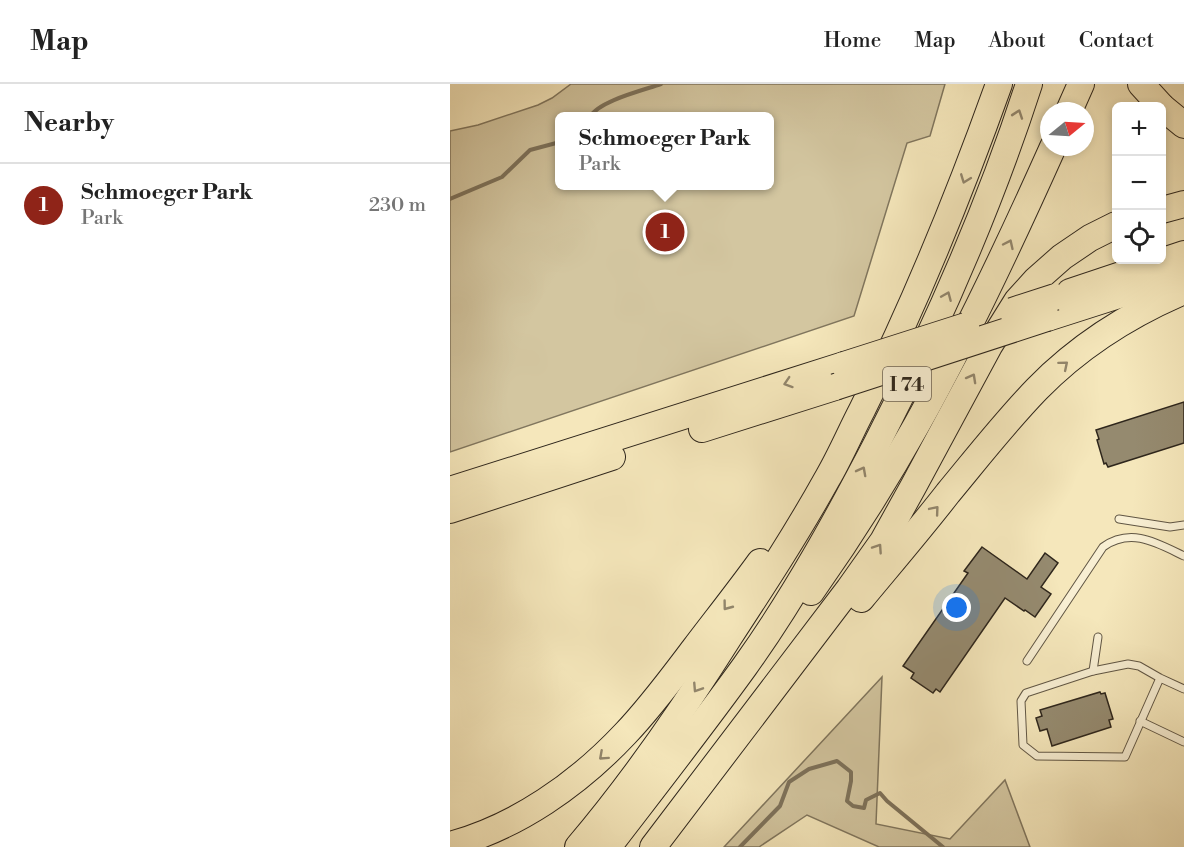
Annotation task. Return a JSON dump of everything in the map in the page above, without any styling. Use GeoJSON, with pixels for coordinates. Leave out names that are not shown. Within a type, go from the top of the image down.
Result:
{"type":"FeatureCollection","features":[{"type":"Feature","properties":{"kind":"highway","name":"I 74"},"geometry":{"type":"LineString","coordinates":[[578,847],[643,765],[690,698],[753,601],[828,478],[913,304],[957,198],[999,84]]}},
{"type":"Feature","properties":{"kind":"highway","name":"I 74"},"geometry":{"type":"LineString","coordinates":[[608,847],[745,665],[805,572],[840,512],[934,326],[1000,167],[1029,84]]}},
{"type":"Feature","properties":{"kind":"highway"},"geometry":{"type":"LineString","coordinates":[[1073,102],[1081,84]]}},
{"type":"Feature","properties":{"kind":"highway"},"geometry":{"type":"LineString","coordinates":[[1142,84],[1157,102]]}},
{"type":"Feature","properties":{"kind":"highway"},"geometry":{"type":"LineString","coordinates":[[1166,111],[1184,125]]}},
{"type":"Feature","properties":{"kind":"highway"},"geometry":{"type":"LineString","coordinates":[[745,665],[783,632],[834,558],[896,460],[973,319],[1049,156]]}},
{"type":"Feature","properties":{"kind":"highway"},"geometry":{"type":"LineString","coordinates":[[1166,209],[1184,204]]}},
{"type":"Feature","properties":{"kind":"highway"},"geometry":{"type":"LineString","coordinates":[[655,847],[883,541],[989,346],[1017,301],[1062,257],[1090,238],[1112,227]]}},
{"type":"Feature","properties":{"kind":"highway"},"geometry":{"type":"LineString","coordinates":[[1166,256],[1184,250]]}},
{"type":"Feature","properties":{"kind":"highway"},"geometry":{"type":"LineString","coordinates":[[450,510],[1057,302],[1184,254]]}},
{"type":"Feature","properties":{"kind":"highway"},"geometry":{"type":"LineString","coordinates":[[1057,302],[1147,264]]}},
{"type":"Feature","properties":{"kind":"highway"},"geometry":{"type":"LineString","coordinates":[[1057,302],[1184,274]]}},
{"type":"Feature","properties":{"kind":"highway"},"geometry":{"type":"LineString","coordinates":[[655,847],[712,782],[1009,419],[1033,393],[1093,342],[1142,311],[1184,291]]}},
{"type":"Feature","properties":{"kind":"highway"},"geometry":{"type":"LineString","coordinates":[[450,490],[839,376]]}},
{"type":"Feature","properties":{"kind":"highway"},"geometry":{"type":"LineString","coordinates":[[450,845],[499,828],[539,805],[579,776],[613,747],[666,686],[743,586],[795,509],[828,478]]}},
{"type":"Feature","properties":{"kind":"lane"},"geometry":{"type":"LineString","coordinates":[[1119,519],[1170,527],[1184,525]]}},
{"type":"Feature","properties":{"kind":"lane"},"geometry":{"type":"LineString","coordinates":[[1027,662],[1103,547],[1113,540],[1131,537],[1155,542],[1184,556]]}},
{"type":"Feature","properties":{"kind":"lane"},"geometry":{"type":"LineString","coordinates":[[1093,671],[1098,637]]}},
{"type":"Feature","properties":{"kind":"lane"},"geometry":{"type":"LineString","coordinates":[[1160,678],[1125,757],[1037,756],[1023,745],[1021,701],[1026,693],[1093,671],[1128,664],[1139,666],[1184,689]]}},
{"type":"Feature","properties":{"kind":"lane"},"geometry":{"type":"LineString","coordinates":[[1140,721],[1184,742]]}},
{"type":"Feature","properties":{"kind":"shaded area"},"geometry":{"type":"Polygon","coordinates":[[[571,84],[945,84],[930,136],[907,143],[854,316],[450,452],[450,131],[478,125],[538,105],[571,84]]]}},
{"type":"Feature","properties":{"kind":"shaded area"},"geometry":{"type":"Polygon","coordinates":[[[882,677],[876,824],[950,839],[1005,780],[1030,847],[879,847],[807,815],[759,847],[724,847],[882,677]]]}},
{"type":"Feature","properties":{"kind":"building"},"geometry":{"type":"Polygon","coordinates":[[[1184,402],[1184,443],[1108,467],[1106,463],[1104,464],[1096,430],[1184,402]]]}},
{"type":"Feature","properties":{"kind":"building"},"geometry":{"type":"Polygon","coordinates":[[[982,547],[1027,579],[1045,553],[1058,563],[1041,587],[1051,594],[1035,617],[1005,598],[940,692],[936,689],[933,693],[911,678],[914,673],[903,666],[968,573],[964,571],[982,547]]]}},
{"type":"Feature","properties":{"kind":"building"},"geometry":{"type":"Polygon","coordinates":[[[1100,692],[1105,693],[1113,719],[1109,720],[1111,727],[1052,746],[1047,729],[1040,731],[1036,718],[1042,716],[1040,710],[1100,692]]]}},
{"type":"Feature","properties":{"kind":"waterway"},"geometry":{"type":"LineString","coordinates":[[594,112],[611,101],[661,84]]}},
{"type":"Feature","properties":{"kind":"waterway"},"geometry":{"type":"LineString","coordinates":[[450,199],[502,177],[530,150],[555,143]]}},
{"type":"Feature","properties":{"kind":"waterway"},"geometry":{"type":"LineString","coordinates":[[740,847],[780,806],[789,782],[809,769],[837,761],[851,772],[847,801],[853,806],[864,808],[866,800],[880,793],[943,847]]}},
{"type":"Feature","properties":{"kind":"place","name":"Schmoeger Park"},"geometry":{"type":"Point","coordinates":[665,232]}}]}
